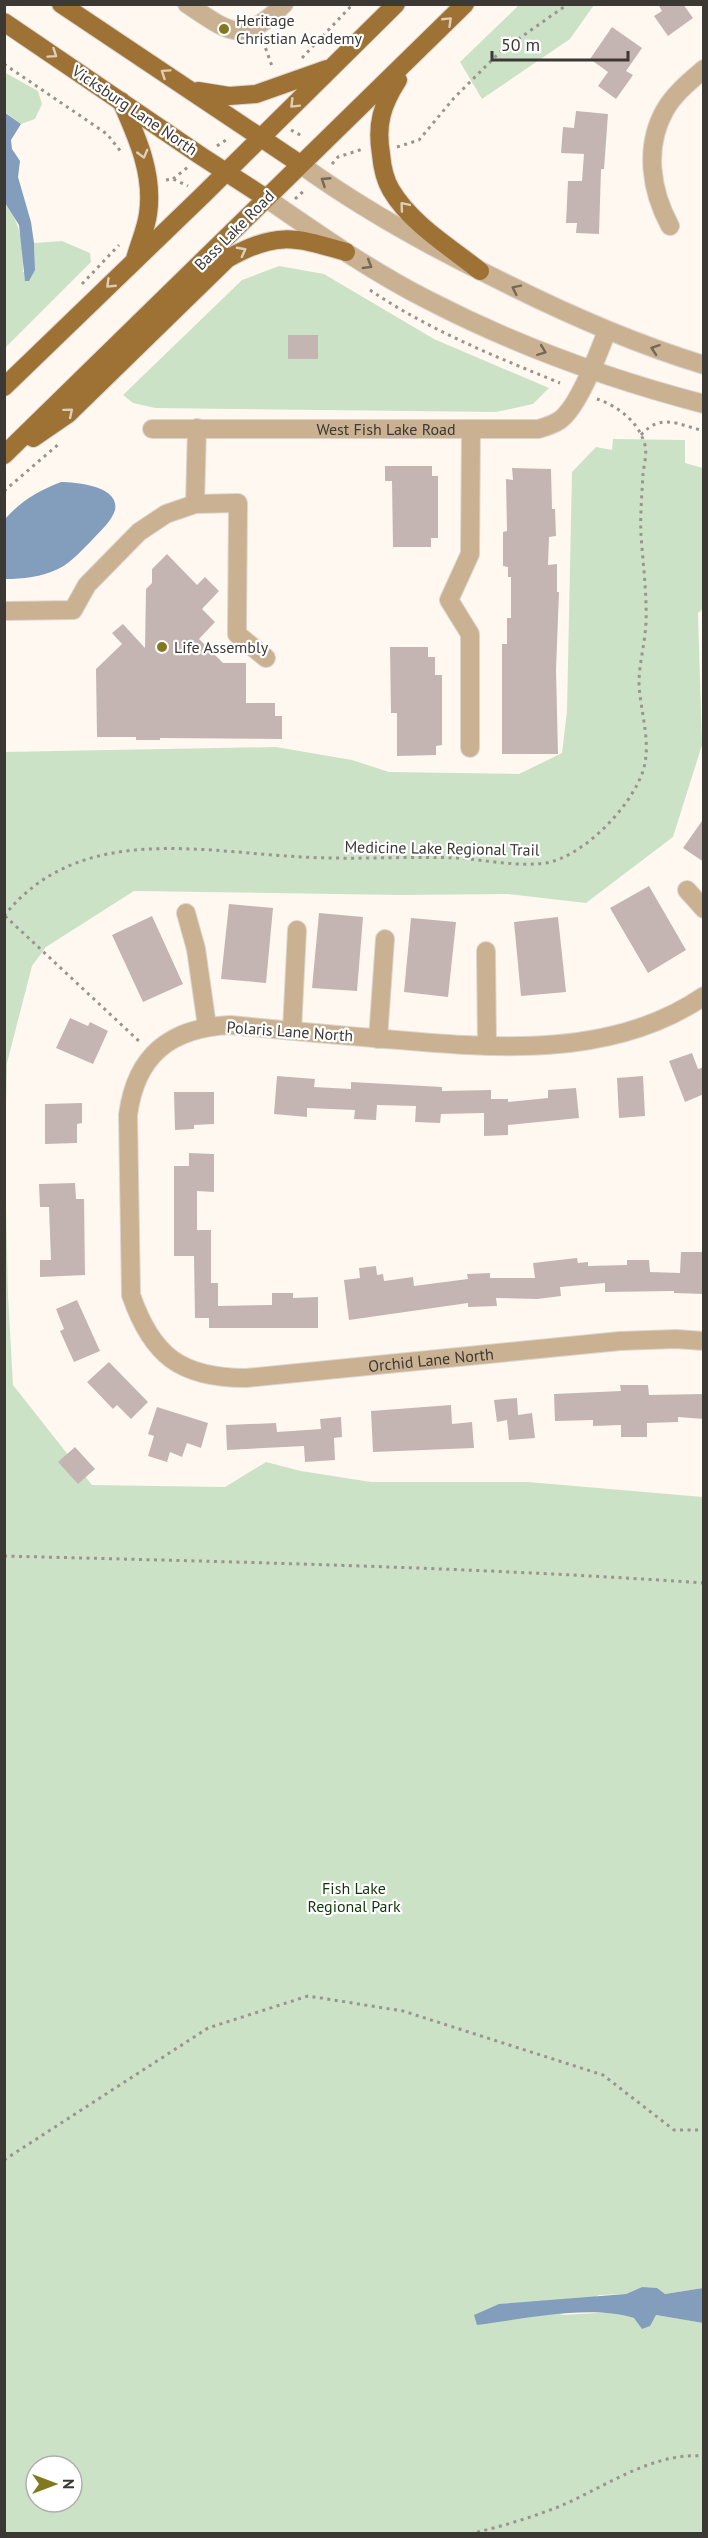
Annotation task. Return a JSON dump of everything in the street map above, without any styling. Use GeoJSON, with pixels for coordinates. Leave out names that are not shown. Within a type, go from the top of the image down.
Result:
{"type":"FeatureCollection","features":[{"type":"Feature","properties":{"kind":"main road"},"geometry":{"type":"LineString","coordinates":[[61,4],[300,164]]}},
{"type":"Feature","properties":{"kind":"main road"},"geometry":{"type":"LineString","coordinates":[[4,387],[227,172],[396,4]]}},
{"type":"Feature","properties":{"kind":"main road","name":"Bass Lake Road"},"geometry":{"type":"LineString","coordinates":[[4,457],[465,4]]}},
{"type":"Feature","properties":{"kind":"main road","name":"Vicksburg Lane North"},"geometry":{"type":"LineString","coordinates":[[4,22],[266,198]]}},
{"type":"Feature","properties":{"kind":"main road"},"geometry":{"type":"LineString","coordinates":[[419,48],[384,102],[379,130],[383,168],[390,189],[406,210],[480,271]]}},
{"type":"Feature","properties":{"kind":"main road"},"geometry":{"type":"LineString","coordinates":[[191,90],[229,96],[256,94],[332,67]]}},
{"type":"Feature","properties":{"kind":"main road"},"geometry":{"type":"LineString","coordinates":[[120,100],[139,139],[149,183],[148,214],[134,261]]}},
{"type":"Feature","properties":{"kind":"main road"},"geometry":{"type":"LineString","coordinates":[[4,457],[68,414],[227,259],[267,240],[297,238],[346,252]]}},
{"type":"Feature","properties":{"kind":"street"},"geometry":{"type":"LineString","coordinates":[[187,4],[223,28],[241,31],[258,28],[285,4]]}},
{"type":"Feature","properties":{"kind":"street"},"geometry":{"type":"LineString","coordinates":[[670,226],[659,206],[654,185],[651,158],[655,133],[665,110],[680,90],[704,69]]}},
{"type":"Feature","properties":{"kind":"street"},"geometry":{"type":"LineString","coordinates":[[300,164],[416,238],[480,271],[607,331],[704,365]]}},
{"type":"Feature","properties":{"kind":"street"},"geometry":{"type":"LineString","coordinates":[[266,198],[346,252],[449,310],[517,342],[591,370],[704,404]]}},
{"type":"Feature","properties":{"kind":"street","name":"West Fish Lake Road"},"geometry":{"type":"LineString","coordinates":[[152,429],[538,429],[550,426],[570,409],[591,370],[607,331]]}},
{"type":"Feature","properties":{"kind":"street"},"geometry":{"type":"LineString","coordinates":[[195,504],[198,429]]}},
{"type":"Feature","properties":{"kind":"street"},"geometry":{"type":"LineString","coordinates":[[470,748],[470,634],[449,600],[470,554],[471,429]]}},
{"type":"Feature","properties":{"kind":"street"},"geometry":{"type":"LineString","coordinates":[[4,611],[73,610],[87,585],[139,532],[166,514],[195,504],[238,503],[237,633],[266,658]]}},
{"type":"Feature","properties":{"kind":"street"},"geometry":{"type":"LineString","coordinates":[[687,890],[704,909]]}},
{"type":"Feature","properties":{"kind":"street"},"geometry":{"type":"LineString","coordinates":[[186,913],[196,949],[207,1026]]}},
{"type":"Feature","properties":{"kind":"street"},"geometry":{"type":"LineString","coordinates":[[292,1031],[297,930]]}},
{"type":"Feature","properties":{"kind":"street"},"geometry":{"type":"LineString","coordinates":[[378,1039],[385,939]]}},
{"type":"Feature","properties":{"kind":"street"},"geometry":{"type":"LineString","coordinates":[[486,951],[488,1046]]}},
{"type":"Feature","properties":{"kind":"street","name":"Polaris Lane North"},"geometry":{"type":"LineString","coordinates":[[165,1353],[150,1336],[139,1318],[131,1295],[128,1115],[132,1090],[142,1069],[153,1055],[181,1034],[207,1026],[230,1025],[378,1039],[488,1046],[555,1044],[606,1036],[660,1021],[704,996]]}},
{"type":"Feature","properties":{"kind":"street","name":"Orchid Lane North"},"geometry":{"type":"LineString","coordinates":[[165,1353],[185,1369],[203,1375],[217,1378],[246,1378],[620,1341],[676,1339],[704,1341]]}},
{"type":"Feature","properties":{"kind":"path"},"geometry":{"type":"LineString","coordinates":[[299,60],[353,4]]}},
{"type":"Feature","properties":{"kind":"path"},"geometry":{"type":"LineString","coordinates":[[390,148],[418,140],[454,98],[500,52],[568,4]]}},
{"type":"Feature","properties":{"kind":"path"},"geometry":{"type":"LineString","coordinates":[[258,28],[275,74]]}},
{"type":"Feature","properties":{"kind":"path"},"geometry":{"type":"LineString","coordinates":[[4,64],[107,134],[124,156]]}},
{"type":"Feature","properties":{"kind":"path"},"geometry":{"type":"LineString","coordinates":[[276,122],[338,157]]}},
{"type":"Feature","properties":{"kind":"path"},"geometry":{"type":"LineString","coordinates":[[81,285],[118,248],[122,237]]}},
{"type":"Feature","properties":{"kind":"path"},"geometry":{"type":"LineString","coordinates":[[368,289],[396,308],[471,347],[560,383]]}},
{"type":"Feature","properties":{"kind":"path","name":"Medicine Lake Regional Trail"},"geometry":{"type":"LineString","coordinates":[[5,916],[27,890],[60,869],[121,852],[163,847],[198,848],[304,857],[464,859],[515,865],[548,862],[571,853],[599,832],[621,810],[642,772],[645,760],[645,736],[639,682],[646,619],[641,525],[646,455],[645,443],[624,412],[597,399]]}},
{"type":"Feature","properties":{"kind":"path"},"geometry":{"type":"LineString","coordinates":[[640,435],[658,421],[704,430]]}},
{"type":"Feature","properties":{"kind":"path"},"geometry":{"type":"LineString","coordinates":[[5,916],[153,1055]]}},
{"type":"Feature","properties":{"kind":"path"},"geometry":{"type":"LineString","coordinates":[[4,1556],[348,1564],[536,1572],[704,1583]]}},
{"type":"Feature","properties":{"kind":"path"},"geometry":{"type":"LineString","coordinates":[[4,2160],[208,2028],[308,1996],[403,2011],[603,2075],[674,2130],[704,2130]]}},
{"type":"Feature","properties":{"kind":"path"},"geometry":{"type":"LineString","coordinates":[[470,2534],[557,2507],[610,2481],[650,2466],[668,2460],[704,2456]]}},
{"type":"Feature","properties":{"kind":"green space"},"geometry":{"type":"Polygon","coordinates":[[[519,5],[594,5],[570,39],[482,99],[460,62],[519,5]]]}},
{"type":"Feature","properties":{"kind":"green space"},"geometry":{"type":"Polygon","coordinates":[[[4,72],[38,91],[42,104],[35,119],[21,124],[5,112],[4,72]]]}},
{"type":"Feature","properties":{"kind":"green space"},"geometry":{"type":"Polygon","coordinates":[[[4,203],[18,227],[22,244],[23,272],[35,269],[34,243],[62,241],[90,253],[91,262],[5,348],[4,203]]]}},
{"type":"Feature","properties":{"kind":"green space"},"geometry":{"type":"Polygon","coordinates":[[[279,266],[324,274],[434,339],[549,388],[533,404],[496,412],[155,408],[133,403],[123,395],[242,280],[279,266]]]}},
{"type":"Feature","properties":{"kind":"green space","name":"Fish Lake Regional Park"},"geometry":{"type":"Polygon","coordinates":[[[613,439],[685,440],[685,463],[703,468],[704,608],[698,613],[702,745],[673,837],[586,903],[507,894],[401,895],[134,891],[46,947],[32,966],[7,1063],[5,1155],[8,1295],[13,1385],[92,1485],[225,1487],[266,1462],[301,1471],[371,1482],[528,1482],[703,1497],[703,2288],[665,2294],[642,2287],[626,2294],[599,2295],[560,2315],[616,2312],[634,2318],[656,2315],[703,2323],[703,2533],[5,2533],[4,752],[276,747],[352,760],[389,772],[519,774],[562,753],[567,711],[572,472],[596,447],[612,450],[613,439]]]}},
{"type":"Feature","properties":{"kind":"water"},"geometry":{"type":"Polygon","coordinates":[[[4,112],[21,124],[11,140],[12,149],[20,161],[18,177],[31,222],[34,243],[35,270],[29,281],[25,281],[19,225],[5,203],[4,112]]]}},
{"type":"Feature","properties":{"kind":"water"},"geometry":{"type":"Polygon","coordinates":[[[61,482],[96,487],[111,496],[115,502],[115,510],[111,518],[72,560],[63,566],[39,576],[5,579],[5,519],[30,497],[61,482]]]}},
{"type":"Feature","properties":{"kind":"water"},"geometry":{"type":"Polygon","coordinates":[[[642,2287],[657,2288],[665,2294],[703,2288],[703,2323],[656,2315],[650,2326],[642,2329],[634,2318],[597,2312],[577,2312],[477,2325],[474,2315],[499,2304],[626,2294],[642,2287]]]}},
{"type":"Feature","properties":{"kind":"building"},"geometry":{"type":"Polygon","coordinates":[[[658,4],[683,4],[693,18],[668,36],[654,16],[662,11],[658,4]]]}},
{"type":"Feature","properties":{"kind":"building"},"geometry":{"type":"Polygon","coordinates":[[[612,27],[642,48],[626,71],[633,75],[616,99],[598,86],[608,72],[590,59],[612,27]]]}},
{"type":"Feature","properties":{"kind":"building"},"geometry":{"type":"Polygon","coordinates":[[[576,111],[608,114],[604,169],[601,169],[599,234],[576,233],[577,223],[566,223],[568,181],[582,181],[584,154],[561,153],[563,127],[574,128],[576,111]]]}},
{"type":"Feature","properties":{"kind":"building"},"geometry":{"type":"Polygon","coordinates":[[[288,335],[318,335],[318,359],[288,359],[288,335]]]}},
{"type":"Feature","properties":{"kind":"building"},"geometry":{"type":"Polygon","coordinates":[[[385,466],[432,466],[432,476],[438,476],[438,538],[431,538],[431,547],[393,547],[392,481],[385,481],[385,466]]]}},
{"type":"Feature","properties":{"kind":"building"},"geometry":{"type":"Polygon","coordinates":[[[512,468],[551,469],[552,509],[555,509],[556,536],[549,537],[548,565],[557,564],[557,592],[559,592],[556,670],[558,754],[502,754],[502,644],[507,644],[507,618],[511,618],[511,577],[508,577],[508,567],[503,566],[503,532],[507,531],[506,479],[513,480],[512,468]]]}},
{"type":"Feature","properties":{"kind":"building","name":"Life Assembly"},"geometry":{"type":"Polygon","coordinates":[[[167,554],[197,585],[205,577],[219,591],[202,609],[215,622],[199,639],[223,663],[246,663],[246,703],[275,703],[275,716],[282,716],[282,739],[160,738],[160,740],[136,740],[136,737],[97,737],[96,669],[122,644],[112,633],[123,624],[145,648],[146,589],[152,583],[152,569],[167,554]]]}},
{"type":"Feature","properties":{"kind":"building"},"geometry":{"type":"Polygon","coordinates":[[[390,647],[428,647],[428,657],[435,657],[435,675],[442,675],[442,745],[436,746],[436,755],[397,756],[397,713],[391,713],[390,647]]]}},
{"type":"Feature","properties":{"kind":"building"},"geometry":{"type":"Polygon","coordinates":[[[704,818],[704,862],[683,848],[704,818]]]}},
{"type":"Feature","properties":{"kind":"building"},"geometry":{"type":"Polygon","coordinates":[[[649,886],[686,950],[648,973],[610,908],[649,886]]]}},
{"type":"Feature","properties":{"kind":"building"},"geometry":{"type":"Polygon","coordinates":[[[229,904],[273,908],[266,983],[221,979],[229,904]]]}},
{"type":"Feature","properties":{"kind":"building"},"geometry":{"type":"Polygon","coordinates":[[[319,913],[363,917],[357,991],[312,988],[319,913]]]}},
{"type":"Feature","properties":{"kind":"building"},"geometry":{"type":"Polygon","coordinates":[[[152,916],[183,984],[143,1002],[112,935],[152,916]]]}},
{"type":"Feature","properties":{"kind":"building"},"geometry":{"type":"Polygon","coordinates":[[[558,917],[566,992],[521,996],[514,922],[558,917]]]}},
{"type":"Feature","properties":{"kind":"building"},"geometry":{"type":"Polygon","coordinates":[[[411,918],[456,922],[448,997],[404,992],[411,918]]]}},
{"type":"Feature","properties":{"kind":"building"},"geometry":{"type":"Polygon","coordinates":[[[70,1018],[88,1026],[90,1022],[108,1031],[93,1064],[56,1048],[70,1018]]]}},
{"type":"Feature","properties":{"kind":"building"},"geometry":{"type":"Polygon","coordinates":[[[692,1053],[698,1069],[704,1067],[704,1094],[685,1102],[669,1061],[692,1053]]]}},
{"type":"Feature","properties":{"kind":"building"},"geometry":{"type":"Polygon","coordinates":[[[277,1076],[315,1079],[314,1087],[351,1089],[351,1082],[442,1087],[442,1091],[491,1090],[491,1099],[508,1099],[508,1102],[548,1098],[548,1090],[576,1088],[579,1118],[508,1125],[508,1135],[484,1136],[484,1113],[441,1114],[440,1123],[415,1122],[416,1106],[377,1105],[376,1120],[354,1119],[355,1110],[307,1108],[307,1117],[274,1114],[277,1076]]]}},
{"type":"Feature","properties":{"kind":"building"},"geometry":{"type":"Polygon","coordinates":[[[643,1076],[645,1116],[619,1118],[617,1078],[643,1076]]]}},
{"type":"Feature","properties":{"kind":"building"},"geometry":{"type":"Polygon","coordinates":[[[174,1092],[214,1092],[214,1124],[194,1125],[194,1129],[175,1130],[174,1092]]]}},
{"type":"Feature","properties":{"kind":"building"},"geometry":{"type":"Polygon","coordinates":[[[82,1103],[82,1123],[77,1124],[77,1143],[45,1144],[45,1104],[82,1103]]]}},
{"type":"Feature","properties":{"kind":"building"},"geometry":{"type":"Polygon","coordinates":[[[189,1153],[214,1154],[214,1192],[197,1191],[197,1230],[211,1230],[211,1283],[218,1283],[218,1306],[272,1305],[272,1293],[293,1293],[293,1298],[318,1297],[318,1328],[209,1328],[209,1318],[195,1318],[194,1256],[174,1256],[174,1166],[189,1166],[189,1153]]]}},
{"type":"Feature","properties":{"kind":"building"},"geometry":{"type":"Polygon","coordinates":[[[75,1183],[76,1199],[84,1199],[85,1275],[40,1277],[40,1260],[51,1260],[49,1207],[40,1207],[39,1184],[75,1183]]]}},
{"type":"Feature","properties":{"kind":"building"},"geometry":{"type":"Polygon","coordinates":[[[681,1252],[704,1252],[704,1294],[674,1293],[674,1291],[605,1292],[605,1283],[560,1287],[561,1296],[537,1299],[496,1298],[497,1306],[468,1307],[468,1303],[349,1320],[344,1280],[360,1278],[359,1268],[376,1266],[377,1275],[383,1274],[384,1281],[413,1277],[414,1286],[468,1279],[467,1274],[490,1273],[490,1278],[535,1278],[533,1263],[577,1258],[578,1263],[588,1262],[588,1266],[627,1265],[627,1260],[649,1260],[650,1272],[680,1273],[681,1252]]]}},
{"type":"Feature","properties":{"kind":"building"},"geometry":{"type":"Polygon","coordinates":[[[77,1300],[100,1351],[74,1362],[60,1331],[64,1329],[56,1309],[77,1300]]]}},
{"type":"Feature","properties":{"kind":"building"},"geometry":{"type":"Polygon","coordinates":[[[109,1362],[148,1402],[131,1419],[117,1405],[113,1409],[87,1382],[109,1362]]]}},
{"type":"Feature","properties":{"kind":"building"},"geometry":{"type":"Polygon","coordinates":[[[620,1385],[648,1385],[649,1395],[704,1394],[704,1419],[678,1417],[678,1422],[647,1423],[647,1437],[621,1437],[621,1425],[593,1426],[593,1420],[555,1421],[554,1394],[621,1391],[620,1385]]]}},
{"type":"Feature","properties":{"kind":"building"},"geometry":{"type":"Polygon","coordinates":[[[517,1398],[518,1415],[532,1413],[535,1438],[509,1440],[507,1420],[497,1422],[494,1400],[517,1398]]]}},
{"type":"Feature","properties":{"kind":"building"},"geometry":{"type":"Polygon","coordinates":[[[451,1405],[452,1424],[472,1422],[474,1448],[373,1452],[371,1411],[451,1405]]]}},
{"type":"Feature","properties":{"kind":"building"},"geometry":{"type":"Polygon","coordinates":[[[157,1407],[208,1423],[201,1448],[187,1443],[182,1457],[170,1452],[167,1462],[148,1456],[154,1436],[148,1434],[157,1407]]]}},
{"type":"Feature","properties":{"kind":"building"},"geometry":{"type":"Polygon","coordinates":[[[341,1417],[342,1437],[334,1438],[335,1460],[305,1462],[304,1446],[227,1450],[226,1425],[276,1423],[277,1432],[321,1429],[320,1419],[341,1417]]]}},
{"type":"Feature","properties":{"kind":"building"},"geometry":{"type":"Polygon","coordinates":[[[75,1447],[95,1469],[78,1484],[58,1462],[75,1447]]]}},
{"type":"Feature","properties":{"kind":"place","name":"Heritage Christian Academy"},"geometry":{"type":"Point","coordinates":[224,29]}},
{"type":"Feature","properties":{"kind":"place","name":"Life Assembly"},"geometry":{"type":"Point","coordinates":[162,647]}}]}
